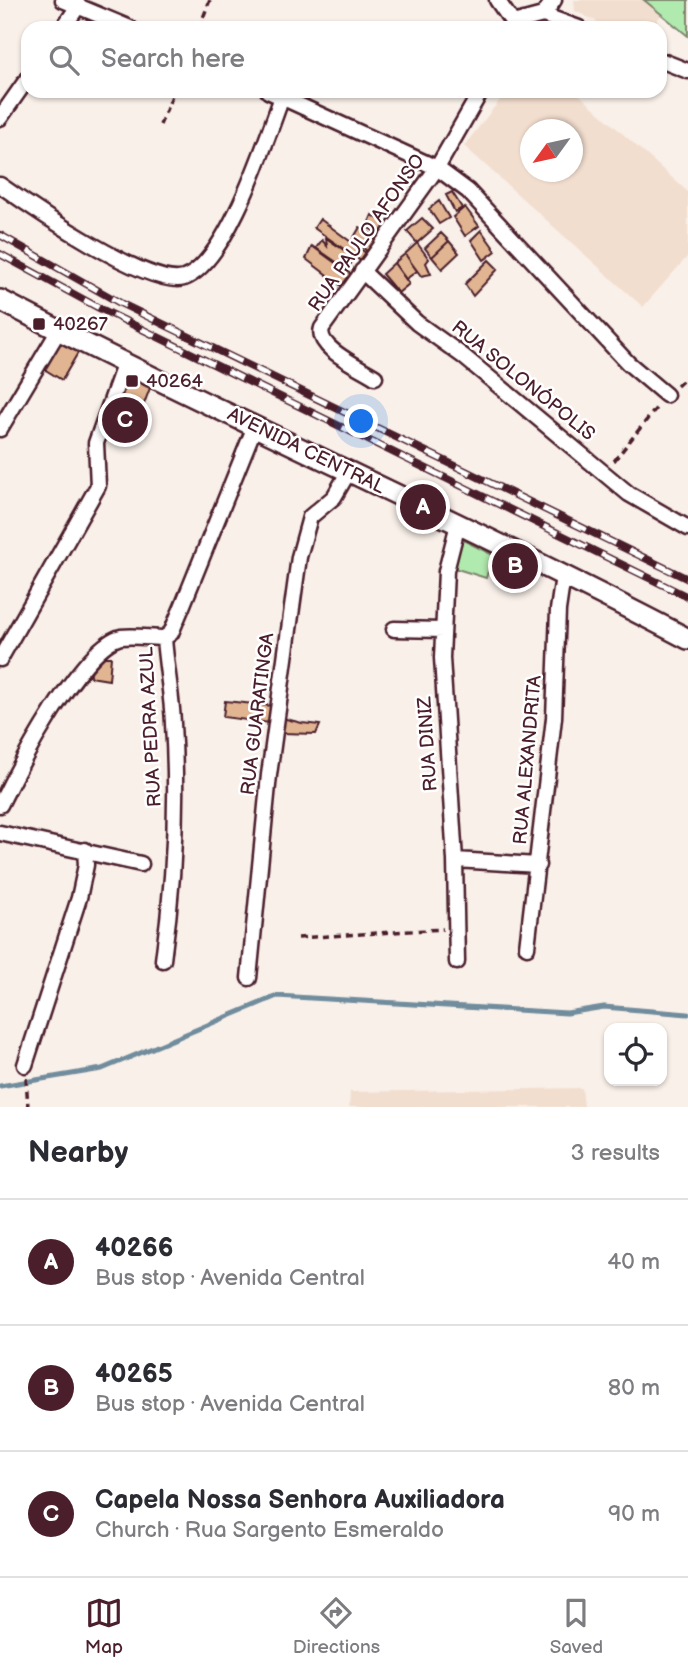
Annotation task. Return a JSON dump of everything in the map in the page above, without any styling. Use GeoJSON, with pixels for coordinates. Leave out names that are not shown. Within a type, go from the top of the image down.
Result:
{"type":"FeatureCollection","features":[{"type":"Feature","properties":{"kind":"street"},"geometry":{"type":"LineString","coordinates":[[63,0],[114,21]]}},
{"type":"Feature","properties":{"kind":"street"},"geometry":{"type":"LineString","coordinates":[[497,0],[509,21]]}},
{"type":"Feature","properties":{"kind":"street"},"geometry":{"type":"LineString","coordinates":[[526,21],[543,15],[554,0]]}},
{"type":"Feature","properties":{"kind":"street"},"geometry":{"type":"LineString","coordinates":[[68,21],[79,5]]}},
{"type":"Feature","properties":{"kind":"street"},"geometry":{"type":"LineString","coordinates":[[543,15],[560,21]]}},
{"type":"Feature","properties":{"kind":"street"},"geometry":{"type":"LineString","coordinates":[[667,63],[688,71]]}},
{"type":"Feature","properties":{"kind":"street"},"geometry":{"type":"LineString","coordinates":[[0,118],[21,88]]}},
{"type":"Feature","properties":{"kind":"street"},"geometry":{"type":"LineString","coordinates":[[0,185],[101,249],[170,280],[185,278],[201,268],[216,252],[255,167],[282,98]]}},
{"type":"Feature","properties":{"kind":"street"},"geometry":{"type":"LineString","coordinates":[[284,98],[437,168],[484,206],[628,363],[666,396]]}},
{"type":"Feature","properties":{"kind":"street","name":"RUA PAULO AFONSO"},"geometry":{"type":"LineString","coordinates":[[375,377],[324,345],[321,339],[322,328],[437,168],[477,98]]}},
{"type":"Feature","properties":{"kind":"street","name":"RUA SOLONÓPOLIS"},"geometry":{"type":"LineString","coordinates":[[362,271],[417,323],[644,505],[688,528]]}},
{"type":"Feature","properties":{"kind":"street","name":"AVENIDA CENTRAL"},"geometry":{"type":"LineString","coordinates":[[0,300],[124,365],[349,471],[688,639]]}},
{"type":"Feature","properties":{"kind":"street"},"geometry":{"type":"LineString","coordinates":[[0,429],[59,330]]}},
{"type":"Feature","properties":{"kind":"street"},"geometry":{"type":"LineString","coordinates":[[0,659],[98,486],[96,443],[124,365]]}},
{"type":"Feature","properties":{"kind":"street","name":"RUA PEDRA AZUL"},"geometry":{"type":"LineString","coordinates":[[163,960],[171,906],[175,781],[173,722],[164,638],[175,625],[255,426]]}},
{"type":"Feature","properties":{"kind":"street","name":"RUA GUARATINGA"},"geometry":{"type":"LineString","coordinates":[[249,978],[269,775],[299,557],[310,517],[334,497],[349,471]]}},
{"type":"Feature","properties":{"kind":"street","name":"RUA DINIZ"},"geometry":{"type":"LineString","coordinates":[[457,962],[455,860],[443,630],[446,571],[458,524]]}},
{"type":"Feature","properties":{"kind":"street","name":"RUA ALEXANDRITA"},"geometry":{"type":"LineString","coordinates":[[527,947],[554,718],[558,610],[563,576]]}},
{"type":"Feature","properties":{"kind":"street"},"geometry":{"type":"LineString","coordinates":[[394,629],[443,630]]}},
{"type":"Feature","properties":{"kind":"street"},"geometry":{"type":"LineString","coordinates":[[0,805],[17,770],[92,654],[120,637],[164,638]]}},
{"type":"Feature","properties":{"kind":"street"},"geometry":{"type":"LineString","coordinates":[[0,833],[141,864]]}},
{"type":"Feature","properties":{"kind":"street"},"geometry":{"type":"LineString","coordinates":[[25,1071],[79,898],[86,865],[85,850]]}},
{"type":"Feature","properties":{"kind":"street"},"geometry":{"type":"LineString","coordinates":[[455,860],[538,865]]}},
{"type":"Feature","properties":{"kind":"path"},"geometry":{"type":"LineString","coordinates":[[202,21],[210,0]]}},
{"type":"Feature","properties":{"kind":"path"},"geometry":{"type":"LineString","coordinates":[[160,125],[171,98]]}},
{"type":"Feature","properties":{"kind":"path"},"geometry":{"type":"LineString","coordinates":[[605,472],[666,396],[688,376]]}},
{"type":"Feature","properties":{"kind":"path"},"geometry":{"type":"LineString","coordinates":[[298,938],[424,928],[456,929]]}},
{"type":"Feature","properties":{"kind":"path"},"geometry":{"type":"LineString","coordinates":[[25,1071],[28,1107]]}},
{"type":"Feature","properties":{"kind":"shaded area"},"geometry":{"type":"Polygon","coordinates":[[[574,0],[645,0],[662,14],[657,21],[596,21],[575,11],[574,0]]]}},
{"type":"Feature","properties":{"kind":"shaded area"},"geometry":{"type":"Polygon","coordinates":[[[502,98],[583,98],[688,192],[688,256],[643,307],[464,146],[502,98]]]}},
{"type":"Feature","properties":{"kind":"shaded area"},"geometry":{"type":"Polygon","coordinates":[[[582,1088],[584,1107],[349,1107],[350,1092],[582,1088]]]}},
{"type":"Feature","properties":{"kind":"green space"},"geometry":{"type":"Polygon","coordinates":[[[644,0],[688,0],[688,36],[644,0]]]}},
{"type":"Feature","properties":{"kind":"green space"},"geometry":{"type":"Polygon","coordinates":[[[461,539],[493,555],[486,578],[454,568],[461,539]]]}},
{"type":"Feature","properties":{"kind":"building"},"geometry":{"type":"Polygon","coordinates":[[[452,192],[462,208],[455,212],[446,195],[452,192]]]}},
{"type":"Feature","properties":{"kind":"building"},"geometry":{"type":"Polygon","coordinates":[[[439,201],[449,218],[439,224],[429,209],[439,201]]]}},
{"type":"Feature","properties":{"kind":"building"},"geometry":{"type":"Polygon","coordinates":[[[465,207],[479,226],[465,236],[453,217],[465,207]]]}},
{"type":"Feature","properties":{"kind":"building"},"geometry":{"type":"Polygon","coordinates":[[[372,215],[390,226],[384,237],[367,227],[372,215]]]}},
{"type":"Feature","properties":{"kind":"building"},"geometry":{"type":"Polygon","coordinates":[[[422,218],[433,229],[417,243],[407,231],[422,218]]]}},
{"type":"Feature","properties":{"kind":"building"},"geometry":{"type":"Polygon","coordinates":[[[320,219],[370,256],[365,264],[314,228],[320,219]]]}},
{"type":"Feature","properties":{"kind":"building"},"geometry":{"type":"Polygon","coordinates":[[[360,227],[377,238],[368,252],[353,239],[360,227]]]}},
{"type":"Feature","properties":{"kind":"building"},"geometry":{"type":"Polygon","coordinates":[[[481,230],[496,251],[484,260],[471,240],[481,230]]]}},
{"type":"Feature","properties":{"kind":"building"},"geometry":{"type":"Polygon","coordinates":[[[441,233],[449,241],[432,257],[425,248],[441,233]]]}},
{"type":"Feature","properties":{"kind":"building"},"geometry":{"type":"Polygon","coordinates":[[[326,238],[354,257],[348,270],[316,248],[322,240],[327,246],[326,238]]]}},
{"type":"Feature","properties":{"kind":"building"},"geometry":{"type":"Polygon","coordinates":[[[449,241],[459,253],[442,269],[432,257],[449,241]]]}},
{"type":"Feature","properties":{"kind":"building"},"geometry":{"type":"Polygon","coordinates":[[[417,243],[429,259],[426,263],[431,274],[421,276],[405,254],[417,243]]]}},
{"type":"Feature","properties":{"kind":"building"},"geometry":{"type":"Polygon","coordinates":[[[312,246],[352,275],[343,287],[306,259],[312,246]]]}},
{"type":"Feature","properties":{"kind":"building"},"geometry":{"type":"Polygon","coordinates":[[[405,254],[417,271],[406,279],[394,263],[405,254]]]}},
{"type":"Feature","properties":{"kind":"building"},"geometry":{"type":"Polygon","coordinates":[[[489,260],[498,269],[473,296],[465,284],[489,260]]]}},
{"type":"Feature","properties":{"kind":"building"},"geometry":{"type":"Polygon","coordinates":[[[394,263],[409,284],[398,293],[382,274],[394,263]]]}},
{"type":"Feature","properties":{"kind":"building"},"geometry":{"type":"Polygon","coordinates":[[[61,338],[79,351],[62,380],[44,369],[61,338]]]}},
{"type":"Feature","properties":{"kind":"building"},"geometry":{"type":"Polygon","coordinates":[[[129,376],[150,388],[130,441],[108,432],[129,376]]]}},
{"type":"Feature","properties":{"kind":"building"},"geometry":{"type":"Polygon","coordinates":[[[101,657],[111,657],[109,680],[90,677],[92,667],[101,657]]]}},
{"type":"Feature","properties":{"kind":"building"},"geometry":{"type":"Polygon","coordinates":[[[225,701],[273,706],[270,723],[223,717],[225,701]]]}},
{"type":"Feature","properties":{"kind":"building"},"geometry":{"type":"Polygon","coordinates":[[[282,718],[320,725],[316,734],[281,733],[282,718]]]}},
{"type":"Feature","properties":{"kind":"waterway"},"geometry":{"type":"LineString","coordinates":[[0,1086],[102,1069],[277,996],[567,1013],[604,1007],[688,1014]]}},
{"type":"Feature","properties":{"kind":"railway"},"geometry":{"type":"LineString","coordinates":[[0,235],[122,304],[688,579]]}},
{"type":"Feature","properties":{"kind":"railway"},"geometry":{"type":"LineString","coordinates":[[0,254],[99,308],[688,597]]}},
{"type":"Feature","properties":{"kind":"place","name":"40267"},"geometry":{"type":"Point","coordinates":[39,324]}},
{"type":"Feature","properties":{"kind":"place","name":"40264"},"geometry":{"type":"Point","coordinates":[132,381]}},
{"type":"Feature","properties":{"kind":"place","name":"Capela Nossa Senhora Auxiliadora"},"geometry":{"type":"Point","coordinates":[125,420]}},
{"type":"Feature","properties":{"kind":"place","name":"40266"},"geometry":{"type":"Point","coordinates":[423,507]}},
{"type":"Feature","properties":{"kind":"place","name":"40265"},"geometry":{"type":"Point","coordinates":[515,566]}}]}
